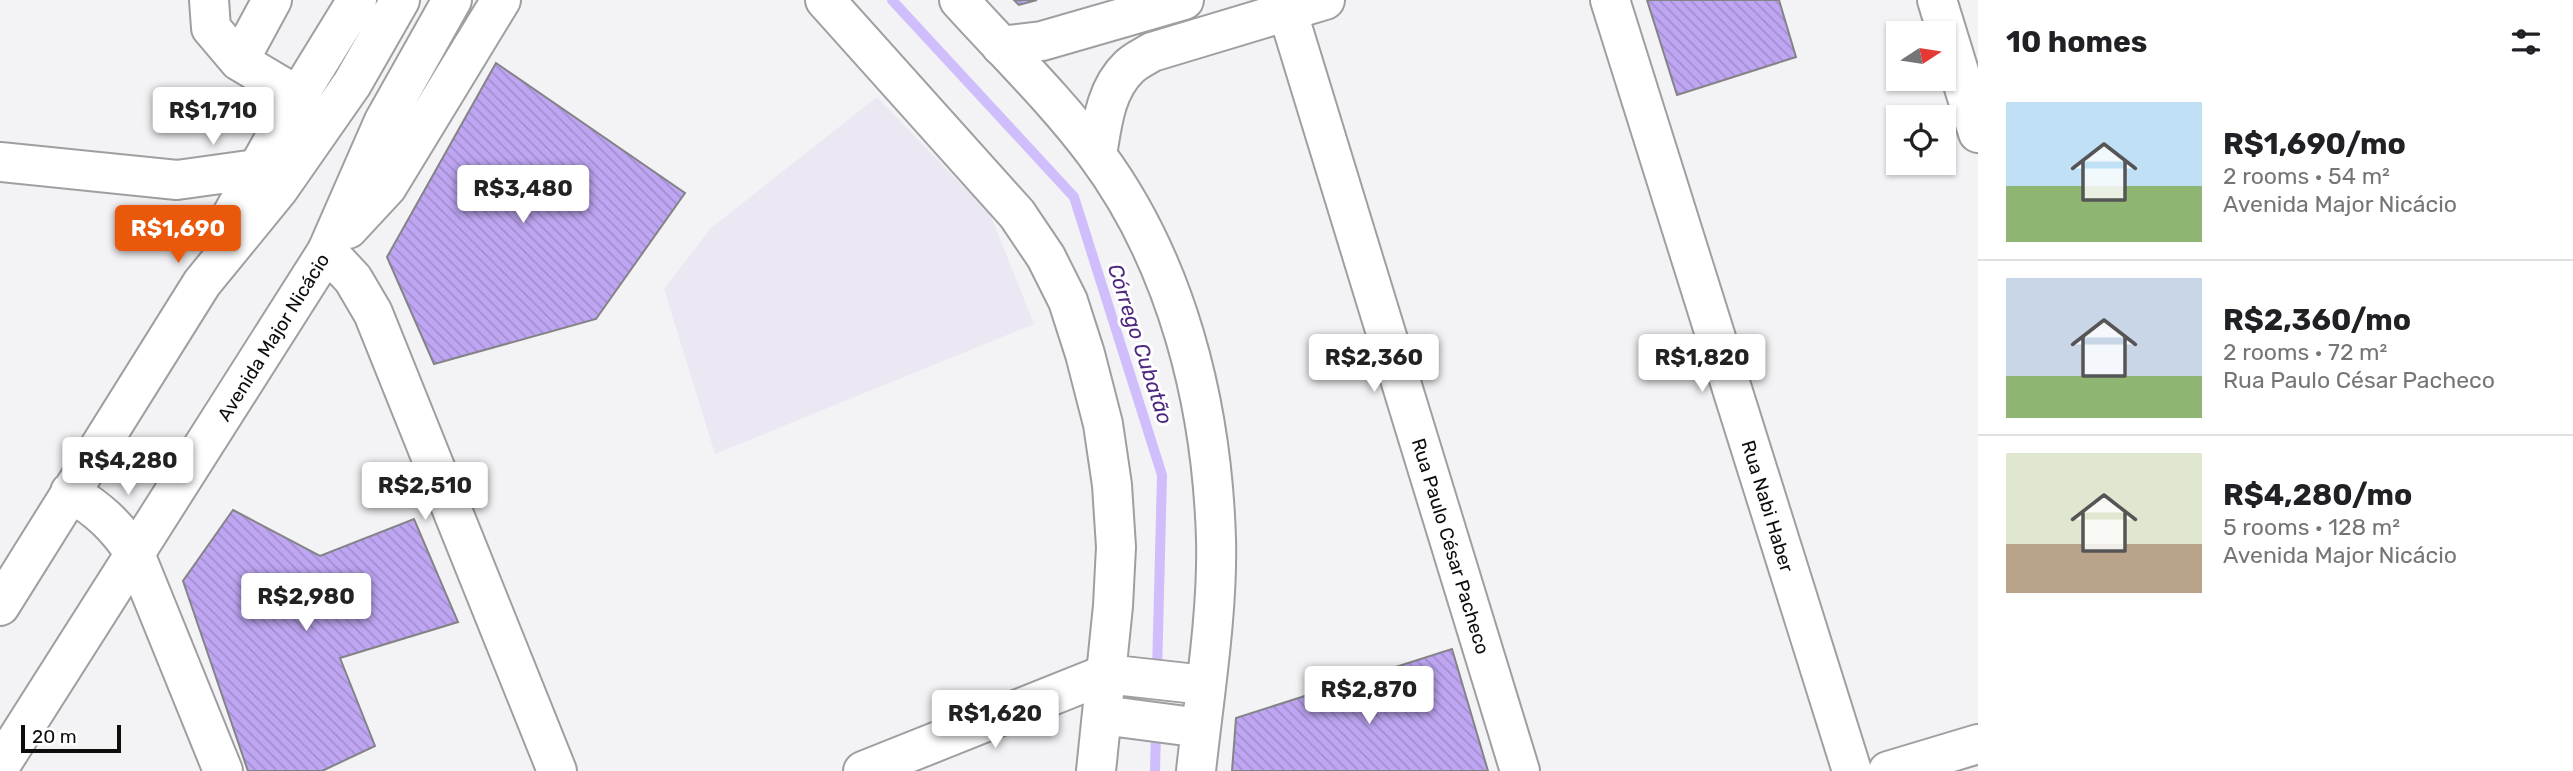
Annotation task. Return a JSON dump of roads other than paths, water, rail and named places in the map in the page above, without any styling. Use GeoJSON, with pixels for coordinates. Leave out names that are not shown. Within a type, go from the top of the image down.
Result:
{"type":"FeatureCollection","features":[{"type":"Feature","properties":{"kind":"main road"},"geometry":{"type":"LineString","coordinates":[[209,0],[211,28],[239,61],[298,96]]}},
{"type":"Feature","properties":{"kind":"main road"},"geometry":{"type":"LineString","coordinates":[[239,61],[272,0]]}},
{"type":"Feature","properties":{"kind":"main road"},"geometry":{"type":"LineString","coordinates":[[202,283],[227,222],[256,169],[357,0]]}},
{"type":"Feature","properties":{"kind":"main road"},"geometry":{"type":"LineString","coordinates":[[0,606],[202,283],[278,190],[352,83],[400,0]]}},
{"type":"Feature","properties":{"kind":"main road","name":"Avenida Major Nicácio"},"geometry":{"type":"LineString","coordinates":[[0,766],[327,251],[384,121],[452,0]]}},
{"type":"Feature","properties":{"kind":"main road"},"geometry":{"type":"LineString","coordinates":[[501,0],[387,187],[327,251],[353,279],[373,313],[557,771]]}},
{"type":"Feature","properties":{"kind":"main road"},"geometry":{"type":"LineString","coordinates":[[825,0],[1017,214],[1046,257],[1068,301],[1103,424],[1112,485],[1116,547],[1113,606],[1118,675],[1114,717],[1097,771]]}},
{"type":"Feature","properties":{"kind":"main road"},"geometry":{"type":"LineString","coordinates":[[959,0],[1053,101],[1097,155],[1131,208],[1155,256],[1180,321],[1194,370],[1211,482],[1216,540],[1189,683],[1189,726],[1196,771]]}},
{"type":"Feature","properties":{"kind":"main road"},"geometry":{"type":"LineString","coordinates":[[1001,46],[1042,41],[1184,0]]}},
{"type":"Feature","properties":{"kind":"main road"},"geometry":{"type":"LineString","coordinates":[[1097,155],[1103,117],[1113,87],[1129,67],[1152,52],[1286,6],[1325,0]]}},
{"type":"Feature","properties":{"kind":"main road","name":"Rua Nabi Haber"},"geometry":{"type":"LineString","coordinates":[[1609,0],[1852,771]]}},
{"type":"Feature","properties":{"kind":"main road"},"geometry":{"type":"LineString","coordinates":[[1937,0],[1978,134]]}},
{"type":"Feature","properties":{"kind":"main road","name":"Rua Paulo César Pacheco"},"geometry":{"type":"LineString","coordinates":[[1286,6],[1520,771]]}},
{"type":"Feature","properties":{"kind":"main road"},"geometry":{"type":"LineString","coordinates":[[0,162],[177,180],[256,169]]}},
{"type":"Feature","properties":{"kind":"main road"},"geometry":{"type":"LineString","coordinates":[[177,180],[207,196],[227,222]]}},
{"type":"Feature","properties":{"kind":"main road"},"geometry":{"type":"LineString","coordinates":[[70,492],[96,508],[118,528],[135,554],[223,771]]}},
{"type":"Feature","properties":{"kind":"main road"},"geometry":{"type":"LineString","coordinates":[[863,771],[1118,675],[1189,683]]}},
{"type":"Feature","properties":{"kind":"main road"},"geometry":{"type":"LineString","coordinates":[[1114,717],[1189,726]]}},
{"type":"Feature","properties":{"kind":"main road"},"geometry":{"type":"LineString","coordinates":[[1888,771],[1978,744]]}},
{"type":"Feature","properties":{"kind":"waterway","name":"Córrego Cubatão"},"geometry":{"type":"LineString","coordinates":[[892,0],[1074,197],[1162,475],[1157,673]]}},
{"type":"Feature","properties":{"kind":"waterway","name":"Córrego Cubatão"},"geometry":{"type":"LineString","coordinates":[[1155,771],[1156,730]]}}]}
